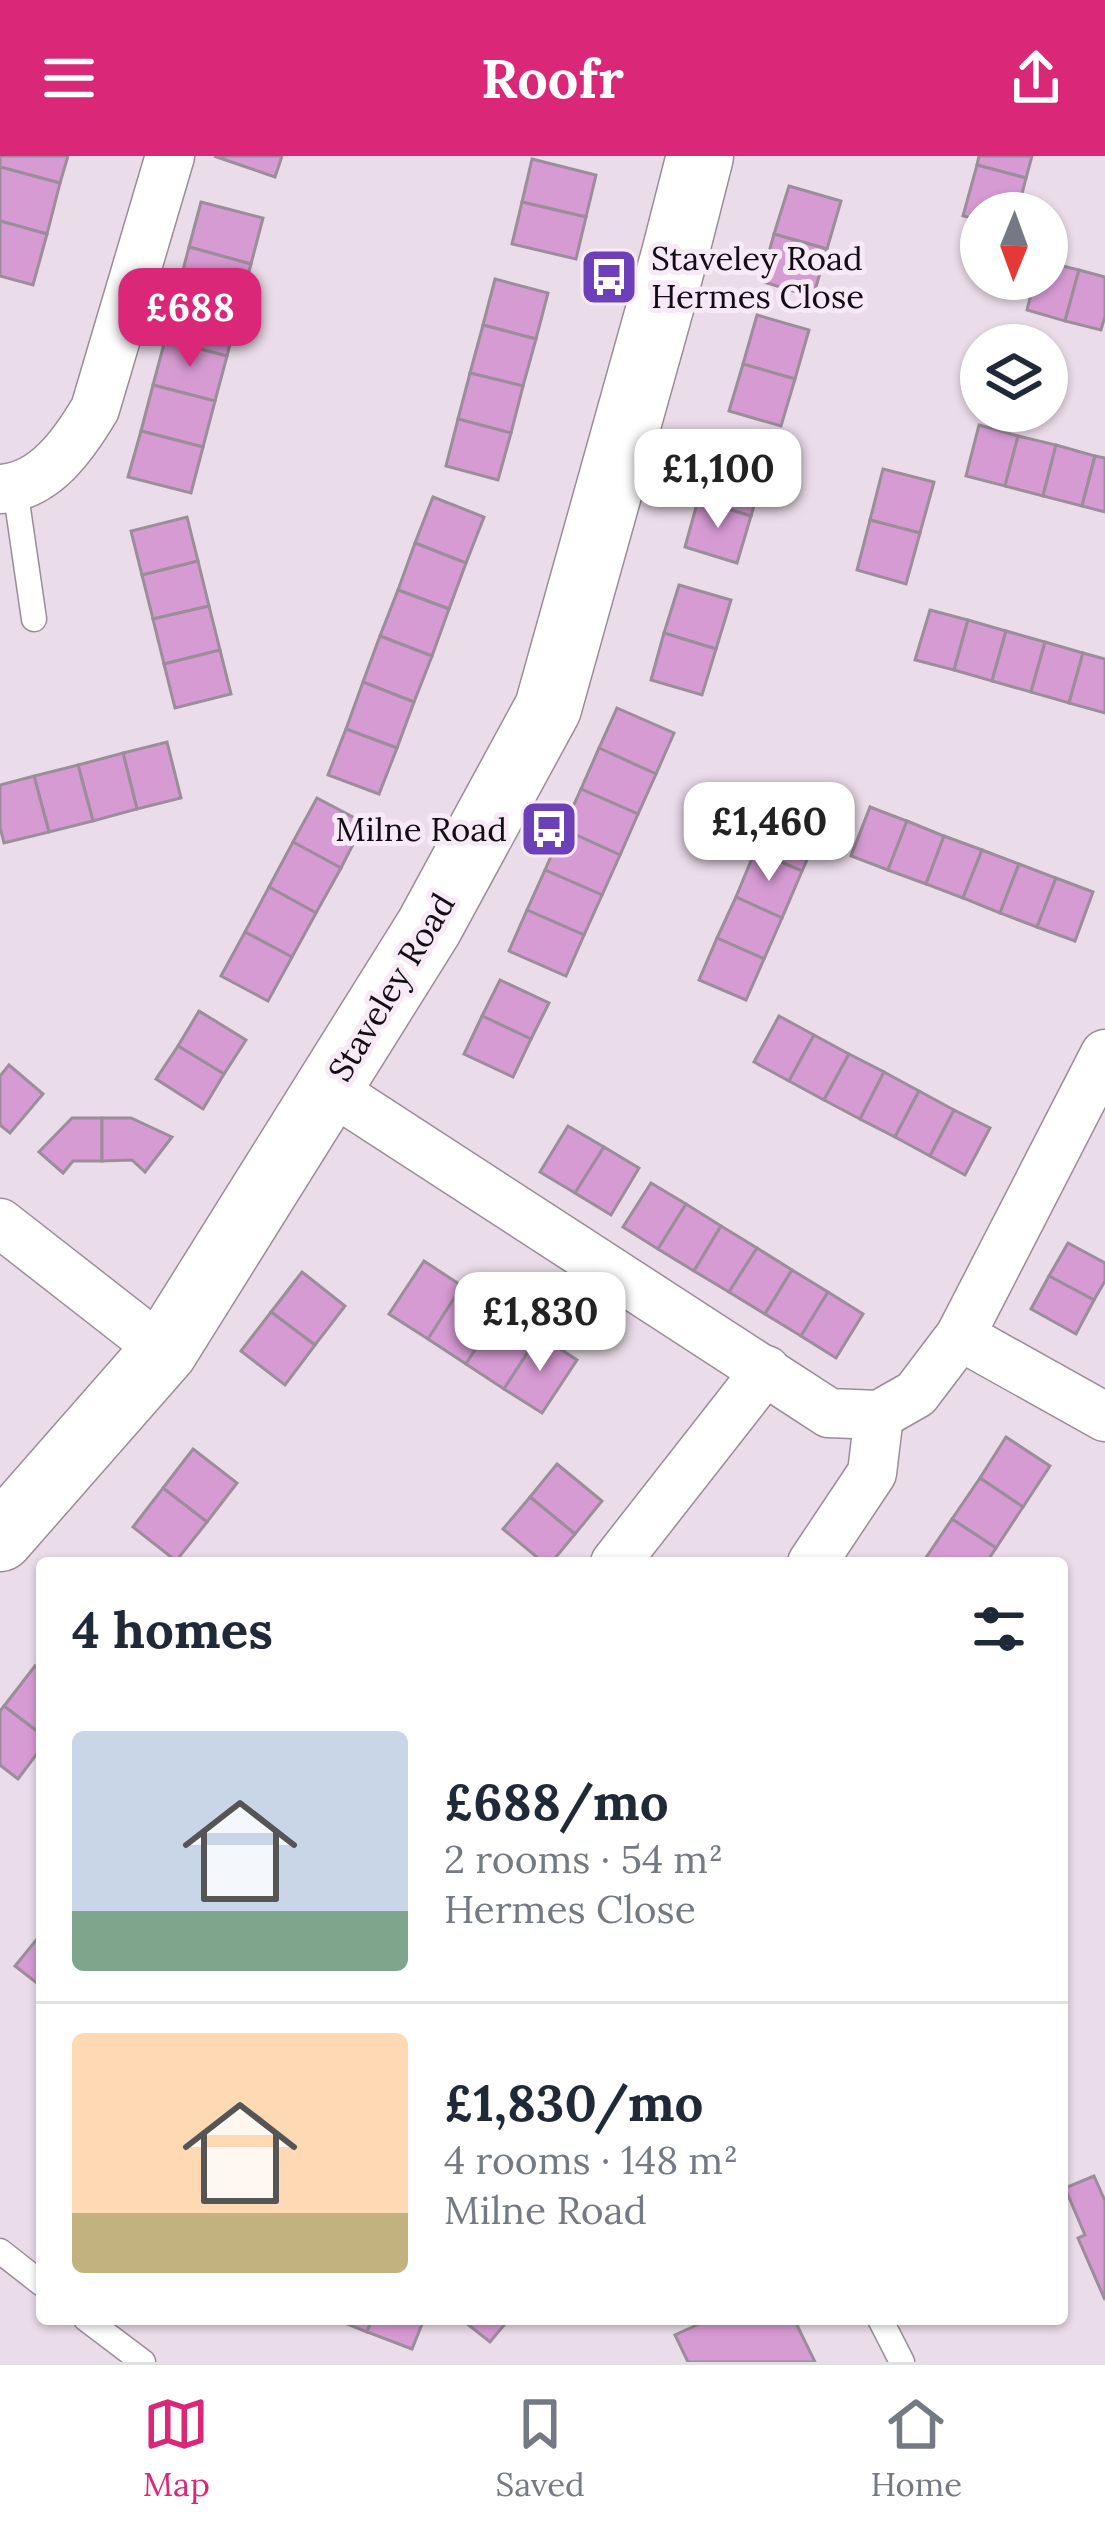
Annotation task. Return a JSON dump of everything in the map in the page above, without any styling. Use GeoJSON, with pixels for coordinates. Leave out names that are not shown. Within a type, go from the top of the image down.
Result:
{"type":"FeatureCollection","features":[{"type":"Feature","properties":{"kind":"street"},"geometry":{"type":"LineString","coordinates":[[7,488],[51,467],[95,409],[170,156]]}},
{"type":"Feature","properties":{"kind":"street","name":"Staveley Road"},"geometry":{"type":"LineString","coordinates":[[0,1538],[164,1351],[429,927],[548,708],[700,156]]}},
{"type":"Feature","properties":{"kind":"street"},"geometry":{"type":"LineString","coordinates":[[329,1089],[830,1413],[878,1415],[916,1394],[960,1336],[1105,1054]]}},
{"type":"Feature","properties":{"kind":"street"},"geometry":{"type":"LineString","coordinates":[[0,1223],[164,1351]]}},
{"type":"Feature","properties":{"kind":"street"},"geometry":{"type":"LineString","coordinates":[[960,1336],[1105,1417]]}},
{"type":"Feature","properties":{"kind":"street"},"geometry":{"type":"LineString","coordinates":[[620,1557],[766,1370]]}},
{"type":"Feature","properties":{"kind":"street"},"geometry":{"type":"LineString","coordinates":[[816,1557],[872,1473],[878,1415]]}},
{"type":"Feature","properties":{"kind":"lane"},"geometry":{"type":"LineString","coordinates":[[7,488],[34,619]]}},
{"type":"Feature","properties":{"kind":"lane"},"geometry":{"type":"LineString","coordinates":[[0,2252],[36,2279]]}},
{"type":"Feature","properties":{"kind":"lane"},"geometry":{"type":"LineString","coordinates":[[93,2325],[133,2360]]}},
{"type":"Feature","properties":{"kind":"lane"},"geometry":{"type":"LineString","coordinates":[[883,2325],[902,2362]]}},
{"type":"Feature","properties":{"kind":"building"},"geometry":{"type":"Polygon","coordinates":[[[0,156],[68,156],[60,183],[0,167],[0,156]]]}},
{"type":"Feature","properties":{"kind":"building"},"geometry":{"type":"Polygon","coordinates":[[[214,156],[282,156],[275,177],[214,156]]]}},
{"type":"Feature","properties":{"kind":"building"},"geometry":{"type":"Polygon","coordinates":[[[979,156],[1032,156],[1026,178],[977,165],[979,156]]]}},
{"type":"Feature","properties":{"kind":"building"},"geometry":{"type":"Polygon","coordinates":[[[532,159],[596,175],[586,217],[522,202],[532,159]]]}},
{"type":"Feature","properties":{"kind":"building"},"geometry":{"type":"Polygon","coordinates":[[[977,165],[1026,178],[1022,192],[970,192],[977,165]]]}},
{"type":"Feature","properties":{"kind":"building"},"geometry":{"type":"Polygon","coordinates":[[[0,167],[60,183],[47,234],[0,221],[0,167]]]}},
{"type":"Feature","properties":{"kind":"building"},"geometry":{"type":"Polygon","coordinates":[[[789,186],[841,201],[827,249],[774,234],[789,186]]]}},
{"type":"Feature","properties":{"kind":"building"},"geometry":{"type":"Polygon","coordinates":[[[201,202],[263,218],[251,264],[189,247],[201,202]]]}},
{"type":"Feature","properties":{"kind":"building"},"geometry":{"type":"Polygon","coordinates":[[[522,202],[586,217],[576,259],[512,244],[522,202]]]}},
{"type":"Feature","properties":{"kind":"building"},"geometry":{"type":"Polygon","coordinates":[[[0,221],[47,234],[33,285],[0,276],[0,221]]]}},
{"type":"Feature","properties":{"kind":"building"},"geometry":{"type":"Polygon","coordinates":[[[774,234],[827,249],[813,297],[761,281],[774,234]]]}},
{"type":"Feature","properties":{"kind":"building"},"geometry":{"type":"Polygon","coordinates":[[[189,247],[251,264],[239,310],[177,293],[189,247]]]}},
{"type":"Feature","properties":{"kind":"building"},"geometry":{"type":"Polygon","coordinates":[[[1068,267],[1079,270],[1065,321],[1027,310],[1030,300],[1068,300],[1068,267]]]}},
{"type":"Feature","properties":{"kind":"building"},"geometry":{"type":"Polygon","coordinates":[[[1079,270],[1105,277],[1101,330],[1065,321],[1079,270]]]}},
{"type":"Feature","properties":{"kind":"building"},"geometry":{"type":"Polygon","coordinates":[[[495,279],[548,293],[536,339],[483,325],[495,279]]]}},
{"type":"Feature","properties":{"kind":"building"},"geometry":{"type":"Polygon","coordinates":[[[177,293],[239,310],[227,356],[165,340],[177,293]]]}},
{"type":"Feature","properties":{"kind":"building"},"geometry":{"type":"Polygon","coordinates":[[[757,315],[809,330],[795,379],[743,364],[757,315]]]}},
{"type":"Feature","properties":{"kind":"building"},"geometry":{"type":"Polygon","coordinates":[[[483,325],[536,339],[523,386],[470,373],[483,325]]]}},
{"type":"Feature","properties":{"kind":"building"},"geometry":{"type":"Polygon","coordinates":[[[165,340],[227,356],[215,401],[153,385],[165,340]]]}},
{"type":"Feature","properties":{"kind":"building"},"geometry":{"type":"Polygon","coordinates":[[[743,364],[795,379],[781,426],[729,411],[743,364]]]}},
{"type":"Feature","properties":{"kind":"building"},"geometry":{"type":"Polygon","coordinates":[[[470,373],[523,386],[511,433],[458,419],[470,373]]]}},
{"type":"Feature","properties":{"kind":"building"},"geometry":{"type":"Polygon","coordinates":[[[153,385],[215,401],[203,447],[141,431],[153,385]]]}},
{"type":"Feature","properties":{"kind":"building"},"geometry":{"type":"Polygon","coordinates":[[[458,419],[511,433],[498,480],[446,466],[458,419]]]}},
{"type":"Feature","properties":{"kind":"building"},"geometry":{"type":"Polygon","coordinates":[[[141,431],[203,447],[191,493],[128,477],[141,431]]]}},
{"type":"Feature","properties":{"kind":"building"},"geometry":{"type":"Polygon","coordinates":[[[977,432],[1018,436],[1005,486],[966,476],[977,432]]]}},
{"type":"Feature","properties":{"kind":"building"},"geometry":{"type":"Polygon","coordinates":[[[1018,436],[1056,445],[1043,496],[1005,486],[1018,436]]]}},
{"type":"Feature","properties":{"kind":"building"},"geometry":{"type":"Polygon","coordinates":[[[1056,445],[1095,456],[1082,506],[1043,496],[1056,445]]]}},
{"type":"Feature","properties":{"kind":"building"},"geometry":{"type":"Polygon","coordinates":[[[713,452],[765,467],[751,516],[698,500],[713,452]]]}},
{"type":"Feature","properties":{"kind":"building"},"geometry":{"type":"Polygon","coordinates":[[[1095,456],[1105,458],[1105,512],[1082,506],[1095,456]]]}},
{"type":"Feature","properties":{"kind":"building"},"geometry":{"type":"Polygon","coordinates":[[[883,469],[934,482],[920,533],[870,520],[883,469]]]}},
{"type":"Feature","properties":{"kind":"building"},"geometry":{"type":"Polygon","coordinates":[[[433,497],[484,517],[466,563],[415,543],[433,497]]]}},
{"type":"Feature","properties":{"kind":"building"},"geometry":{"type":"Polygon","coordinates":[[[698,500],[751,516],[737,563],[685,547],[698,500]]]}},
{"type":"Feature","properties":{"kind":"building"},"geometry":{"type":"Polygon","coordinates":[[[187,517],[198,561],[142,575],[131,531],[187,517]]]}},
{"type":"Feature","properties":{"kind":"building"},"geometry":{"type":"Polygon","coordinates":[[[870,520],[920,533],[906,584],[857,570],[870,520]]]}},
{"type":"Feature","properties":{"kind":"building"},"geometry":{"type":"Polygon","coordinates":[[[415,543],[466,563],[449,609],[398,590],[415,543]]]}},
{"type":"Feature","properties":{"kind":"building"},"geometry":{"type":"Polygon","coordinates":[[[198,561],[209,606],[153,619],[142,575],[198,561]]]}},
{"type":"Feature","properties":{"kind":"building"},"geometry":{"type":"Polygon","coordinates":[[[679,585],[731,600],[716,649],[664,633],[679,585]]]}},
{"type":"Feature","properties":{"kind":"building"},"geometry":{"type":"Polygon","coordinates":[[[398,590],[449,609],[432,656],[380,636],[398,590]]]}},
{"type":"Feature","properties":{"kind":"building"},"geometry":{"type":"Polygon","coordinates":[[[209,606],[220,650],[164,664],[153,619],[209,606]]]}},
{"type":"Feature","properties":{"kind":"building"},"geometry":{"type":"Polygon","coordinates":[[[930,610],[968,620],[954,670],[915,660],[930,610]]]}},
{"type":"Feature","properties":{"kind":"building"},"geometry":{"type":"Polygon","coordinates":[[[968,620],[1006,631],[992,681],[954,670],[968,620]]]}},
{"type":"Feature","properties":{"kind":"building"},"geometry":{"type":"Polygon","coordinates":[[[1006,631],[1045,642],[1031,692],[992,681],[1006,631]]]}},
{"type":"Feature","properties":{"kind":"building"},"geometry":{"type":"Polygon","coordinates":[[[664,633],[716,649],[702,695],[651,680],[664,633]]]}},
{"type":"Feature","properties":{"kind":"building"},"geometry":{"type":"Polygon","coordinates":[[[380,636],[432,656],[414,702],[363,682],[380,636]]]}},
{"type":"Feature","properties":{"kind":"building"},"geometry":{"type":"Polygon","coordinates":[[[1045,642],[1083,653],[1069,703],[1031,692],[1045,642]]]}},
{"type":"Feature","properties":{"kind":"building"},"geometry":{"type":"Polygon","coordinates":[[[220,650],[231,694],[175,708],[164,664],[220,650]]]}},
{"type":"Feature","properties":{"kind":"building"},"geometry":{"type":"Polygon","coordinates":[[[1083,653],[1105,659],[1105,713],[1069,703],[1083,653]]]}},
{"type":"Feature","properties":{"kind":"building"},"geometry":{"type":"Polygon","coordinates":[[[363,682],[414,702],[397,748],[346,729],[363,682]]]}},
{"type":"Feature","properties":{"kind":"building"},"geometry":{"type":"Polygon","coordinates":[[[617,708],[674,733],[656,774],[599,748],[617,708]]]}},
{"type":"Feature","properties":{"kind":"building"},"geometry":{"type":"Polygon","coordinates":[[[346,729],[397,748],[379,794],[328,775],[346,729]]]}},
{"type":"Feature","properties":{"kind":"building"},"geometry":{"type":"Polygon","coordinates":[[[167,742],[181,798],[137,809],[123,753],[167,742]]]}},
{"type":"Feature","properties":{"kind":"building"},"geometry":{"type":"Polygon","coordinates":[[[599,748],[656,774],[638,814],[581,789],[599,748]]]}},
{"type":"Feature","properties":{"kind":"building"},"geometry":{"type":"Polygon","coordinates":[[[123,753],[137,809],[93,821],[78,765],[123,753]]]}},
{"type":"Feature","properties":{"kind":"building"},"geometry":{"type":"Polygon","coordinates":[[[78,765],[93,821],[49,832],[34,776],[78,765]]]}},
{"type":"Feature","properties":{"kind":"building"},"geometry":{"type":"Polygon","coordinates":[[[34,776],[49,832],[4,843],[0,785],[34,776]]]}},
{"type":"Feature","properties":{"kind":"building"},"geometry":{"type":"Polygon","coordinates":[[[581,789],[638,814],[620,855],[563,829],[581,789]]]}},
{"type":"Feature","properties":{"kind":"building"},"geometry":{"type":"Polygon","coordinates":[[[317,798],[364,823],[341,868],[293,842],[317,798]]]}},
{"type":"Feature","properties":{"kind":"building"},"geometry":{"type":"Polygon","coordinates":[[[870,807],[907,821],[888,870],[851,856],[870,807]]]}},
{"type":"Feature","properties":{"kind":"building"},"geometry":{"type":"Polygon","coordinates":[[[771,814],[818,835],[802,871],[755,851],[771,814]]]}},
{"type":"Feature","properties":{"kind":"building"},"geometry":{"type":"Polygon","coordinates":[[[907,821],[944,836],[926,884],[888,870],[907,821]]]}},
{"type":"Feature","properties":{"kind":"building"},"geometry":{"type":"Polygon","coordinates":[[[563,829],[620,855],[602,895],[545,870],[563,829]]]}},
{"type":"Feature","properties":{"kind":"building"},"geometry":{"type":"Polygon","coordinates":[[[944,836],[982,850],[963,898],[926,884],[944,836]]]}},
{"type":"Feature","properties":{"kind":"building"},"geometry":{"type":"Polygon","coordinates":[[[293,842],[341,868],[316,913],[269,887],[293,842]]]}},
{"type":"Feature","properties":{"kind":"building"},"geometry":{"type":"Polygon","coordinates":[[[982,850],[1019,864],[1000,913],[963,898],[982,850]]]}},
{"type":"Feature","properties":{"kind":"building"},"geometry":{"type":"Polygon","coordinates":[[[755,851],[802,871],[782,918],[736,897],[755,851]]]}},
{"type":"Feature","properties":{"kind":"building"},"geometry":{"type":"Polygon","coordinates":[[[1019,864],[1056,878],[1037,927],[1000,913],[1019,864]]]}},
{"type":"Feature","properties":{"kind":"building"},"geometry":{"type":"Polygon","coordinates":[[[545,870],[602,895],[584,935],[527,910],[545,870]]]}},
{"type":"Feature","properties":{"kind":"building"},"geometry":{"type":"Polygon","coordinates":[[[1056,878],[1093,892],[1075,941],[1037,927],[1056,878]]]}},
{"type":"Feature","properties":{"kind":"building"},"geometry":{"type":"Polygon","coordinates":[[[269,887],[316,913],[292,957],[245,932],[269,887]]]}},
{"type":"Feature","properties":{"kind":"building"},"geometry":{"type":"Polygon","coordinates":[[[736,897],[782,918],[764,959],[717,938],[736,897]]]}},
{"type":"Feature","properties":{"kind":"building"},"geometry":{"type":"Polygon","coordinates":[[[527,910],[584,935],[566,976],[509,951],[527,910]]]}},
{"type":"Feature","properties":{"kind":"building"},"geometry":{"type":"Polygon","coordinates":[[[245,932],[292,957],[268,1001],[221,976],[245,932]]]}},
{"type":"Feature","properties":{"kind":"building"},"geometry":{"type":"Polygon","coordinates":[[[717,938],[764,959],[746,1000],[699,980],[717,938]]]}},
{"type":"Feature","properties":{"kind":"building"},"geometry":{"type":"Polygon","coordinates":[[[500,980],[549,1003],[531,1039],[482,1016],[500,980]]]}},
{"type":"Feature","properties":{"kind":"building"},"geometry":{"type":"Polygon","coordinates":[[[199,1011],[246,1040],[224,1074],[178,1046],[199,1011]]]}},
{"type":"Feature","properties":{"kind":"building"},"geometry":{"type":"Polygon","coordinates":[[[482,1016],[531,1039],[513,1077],[464,1054],[482,1016]]]}},
{"type":"Feature","properties":{"kind":"building"},"geometry":{"type":"Polygon","coordinates":[[[779,1016],[814,1035],[789,1081],[754,1062],[779,1016]]]}},
{"type":"Feature","properties":{"kind":"building"},"geometry":{"type":"Polygon","coordinates":[[[814,1035],[849,1054],[824,1100],[789,1081],[814,1035]]]}},
{"type":"Feature","properties":{"kind":"building"},"geometry":{"type":"Polygon","coordinates":[[[178,1046],[224,1074],[203,1109],[156,1079],[178,1046]]]}},
{"type":"Feature","properties":{"kind":"building"},"geometry":{"type":"Polygon","coordinates":[[[849,1054],[884,1072],[860,1119],[824,1100],[849,1054]]]}},
{"type":"Feature","properties":{"kind":"building"},"geometry":{"type":"Polygon","coordinates":[[[9,1065],[43,1094],[10,1133],[0,1125],[0,1076],[9,1065]]]}},
{"type":"Feature","properties":{"kind":"building"},"geometry":{"type":"Polygon","coordinates":[[[884,1072],[919,1091],[895,1137],[860,1119],[884,1072]]]}},
{"type":"Feature","properties":{"kind":"building"},"geometry":{"type":"Polygon","coordinates":[[[919,1091],[954,1110],[930,1156],[895,1137],[919,1091]]]}},
{"type":"Feature","properties":{"kind":"building"},"geometry":{"type":"Polygon","coordinates":[[[954,1110],[990,1128],[965,1175],[930,1156],[954,1110]]]}},
{"type":"Feature","properties":{"kind":"building"},"geometry":{"type":"Polygon","coordinates":[[[72,1118],[102,1118],[102,1161],[73,1161],[63,1173],[39,1152],[72,1118]]]}},
{"type":"Feature","properties":{"kind":"building"},"geometry":{"type":"Polygon","coordinates":[[[102,1118],[131,1118],[172,1137],[145,1172],[132,1160],[102,1161],[102,1118]]]}},
{"type":"Feature","properties":{"kind":"building"},"geometry":{"type":"Polygon","coordinates":[[[568,1126],[604,1147],[575,1193],[540,1172],[568,1126]]]}},
{"type":"Feature","properties":{"kind":"building"},"geometry":{"type":"Polygon","coordinates":[[[604,1147],[639,1168],[611,1215],[575,1193],[604,1147]]]}},
{"type":"Feature","properties":{"kind":"building"},"geometry":{"type":"Polygon","coordinates":[[[651,1183],[686,1204],[658,1249],[623,1227],[651,1183]]]}},
{"type":"Feature","properties":{"kind":"building"},"geometry":{"type":"Polygon","coordinates":[[[686,1204],[721,1226],[694,1271],[658,1249],[686,1204]]]}},
{"type":"Feature","properties":{"kind":"building"},"geometry":{"type":"Polygon","coordinates":[[[721,1226],[757,1248],[729,1292],[694,1271],[721,1226]]]}},
{"type":"Feature","properties":{"kind":"building"},"geometry":{"type":"Polygon","coordinates":[[[1068,1243],[1105,1263],[1105,1281],[1094,1300],[1049,1276],[1068,1243]]]}},
{"type":"Feature","properties":{"kind":"building"},"geometry":{"type":"Polygon","coordinates":[[[757,1248],[792,1270],[765,1314],[729,1292],[757,1248]]]}},
{"type":"Feature","properties":{"kind":"building"},"geometry":{"type":"Polygon","coordinates":[[[424,1261],[462,1286],[428,1339],[389,1314],[424,1261]]]}},
{"type":"Feature","properties":{"kind":"building"},"geometry":{"type":"Polygon","coordinates":[[[792,1270],[828,1292],[801,1336],[765,1314],[792,1270]]]}},
{"type":"Feature","properties":{"kind":"building"},"geometry":{"type":"Polygon","coordinates":[[[302,1272],[345,1306],[315,1345],[271,1312],[302,1272]]]}},
{"type":"Feature","properties":{"kind":"building"},"geometry":{"type":"Polygon","coordinates":[[[1049,1276],[1094,1300],[1076,1334],[1031,1309],[1049,1276]]]}},
{"type":"Feature","properties":{"kind":"building"},"geometry":{"type":"Polygon","coordinates":[[[462,1286],[500,1310],[466,1364],[428,1339],[462,1286]]]}},
{"type":"Feature","properties":{"kind":"building"},"geometry":{"type":"Polygon","coordinates":[[[828,1292],[863,1314],[836,1358],[801,1336],[828,1292]]]}},
{"type":"Feature","properties":{"kind":"building"},"geometry":{"type":"Polygon","coordinates":[[[500,1310],[539,1335],[504,1389],[466,1364],[500,1310]]]}},
{"type":"Feature","properties":{"kind":"building"},"geometry":{"type":"Polygon","coordinates":[[[271,1312],[315,1345],[285,1385],[241,1351],[271,1312]]]}},
{"type":"Feature","properties":{"kind":"building"},"geometry":{"type":"Polygon","coordinates":[[[539,1335],[577,1360],[542,1413],[504,1389],[539,1335]]]}},
{"type":"Feature","properties":{"kind":"building"},"geometry":{"type":"Polygon","coordinates":[[[1006,1437],[1050,1466],[1023,1507],[980,1478],[1006,1437]]]}},
{"type":"Feature","properties":{"kind":"building"},"geometry":{"type":"Polygon","coordinates":[[[193,1449],[237,1483],[207,1522],[163,1488],[193,1449]]]}},
{"type":"Feature","properties":{"kind":"building"},"geometry":{"type":"Polygon","coordinates":[[[557,1464],[602,1501],[575,1534],[530,1497],[557,1464]]]}},
{"type":"Feature","properties":{"kind":"building"},"geometry":{"type":"Polygon","coordinates":[[[980,1478],[1023,1507],[996,1548],[952,1519],[980,1478]]]}},
{"type":"Feature","properties":{"kind":"building"},"geometry":{"type":"Polygon","coordinates":[[[163,1488],[207,1522],[179,1557],[171,1557],[133,1527],[163,1488]]]}},
{"type":"Feature","properties":{"kind":"building"},"geometry":{"type":"Polygon","coordinates":[[[530,1497],[575,1534],[556,1557],[537,1557],[503,1529],[530,1497]]]}},
{"type":"Feature","properties":{"kind":"building"},"geometry":{"type":"Polygon","coordinates":[[[952,1519],[996,1548],[990,1557],[926,1557],[952,1519]]]}},
{"type":"Feature","properties":{"kind":"building"},"geometry":{"type":"Polygon","coordinates":[[[35,1666],[36,1730],[4,1706],[35,1666]]]}},
{"type":"Feature","properties":{"kind":"building"},"geometry":{"type":"Polygon","coordinates":[[[4,1706],[36,1730],[36,1755],[18,1779],[0,1765],[0,1711],[4,1706]]]}},
{"type":"Feature","properties":{"kind":"building"},"geometry":{"type":"Polygon","coordinates":[[[36,1940],[36,1982],[15,1966],[36,1940]]]}},
{"type":"Feature","properties":{"kind":"building"},"geometry":{"type":"Polygon","coordinates":[[[1094,2176],[1105,2201],[1105,2300],[1078,2238],[1085,2235],[1068,2187],[1094,2176]]]}},
{"type":"Feature","properties":{"kind":"building"},"geometry":{"type":"Polygon","coordinates":[[[370,2325],[422,2325],[412,2349],[367,2332],[370,2325]]]}},
{"type":"Feature","properties":{"kind":"building"},"geometry":{"type":"Polygon","coordinates":[[[469,2325],[504,2325],[490,2342],[469,2325]]]}},
{"type":"Feature","properties":{"kind":"building"},"geometry":{"type":"Polygon","coordinates":[[[697,2325],[797,2325],[815,2362],[688,2362],[675,2335],[697,2325]]]}},
{"type":"Feature","properties":{"kind":"place","name":"Staveley Road Hermes Close"},"geometry":{"type":"Point","coordinates":[609,277]}},
{"type":"Feature","properties":{"kind":"place","name":"Milne Road"},"geometry":{"type":"Point","coordinates":[549,829]}}]}
